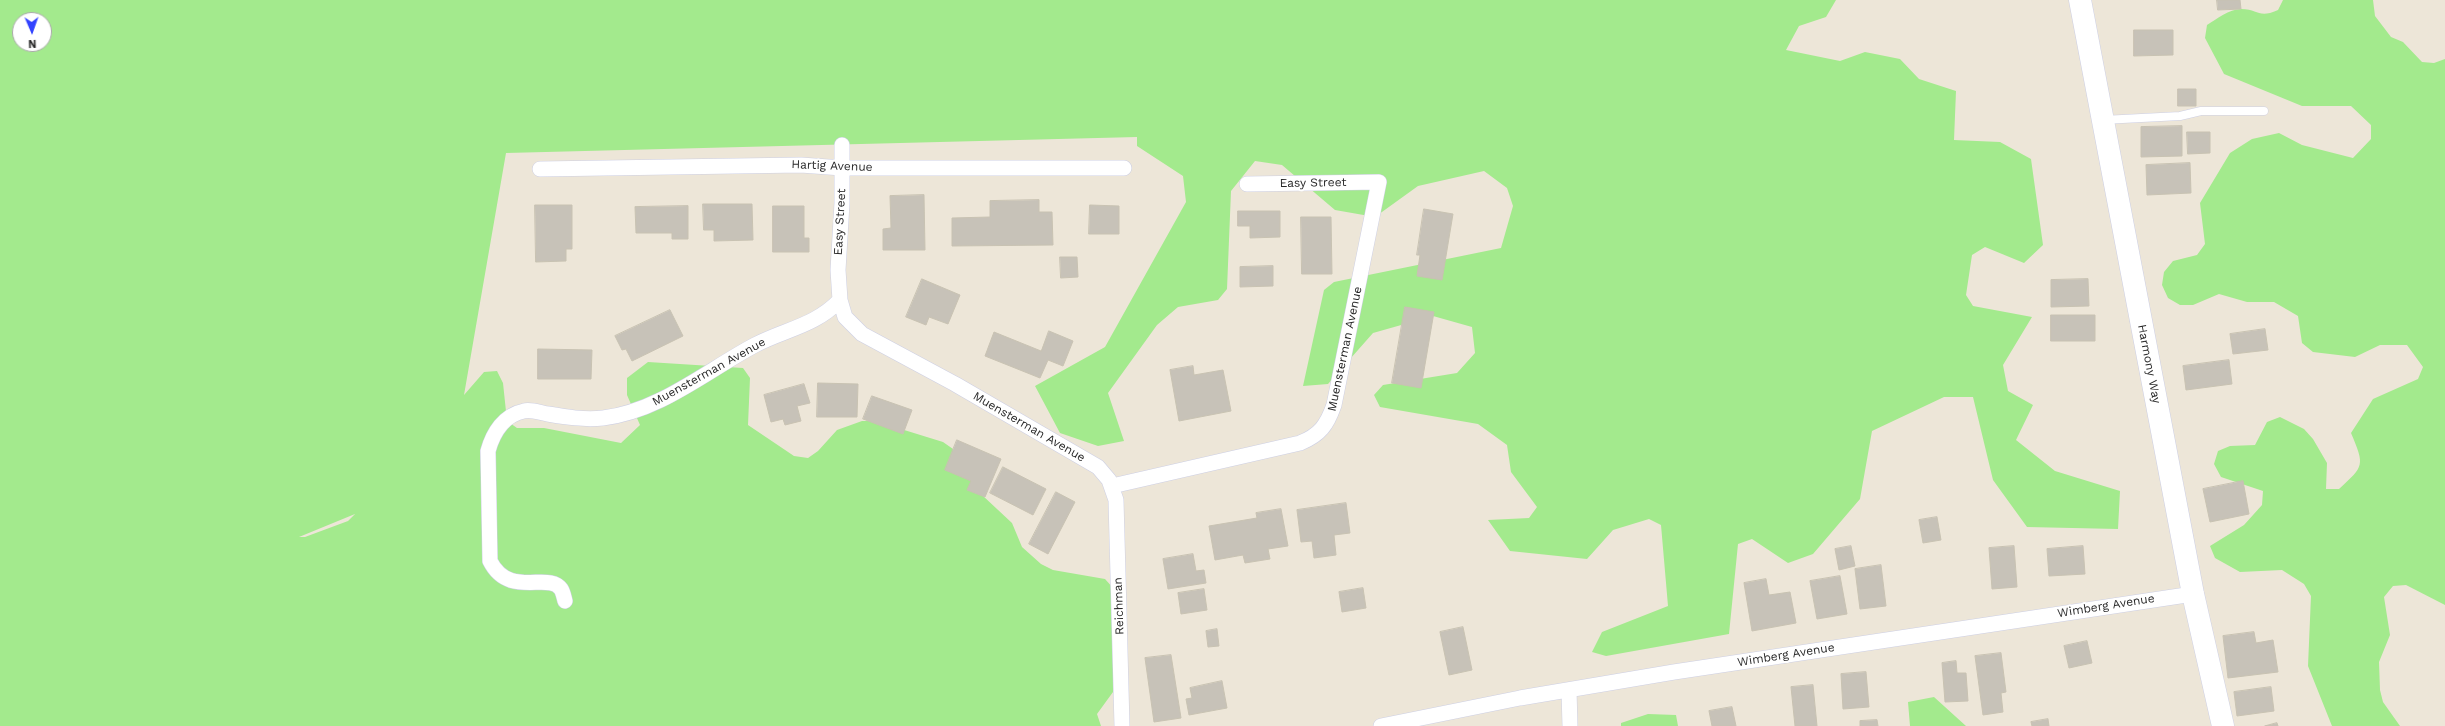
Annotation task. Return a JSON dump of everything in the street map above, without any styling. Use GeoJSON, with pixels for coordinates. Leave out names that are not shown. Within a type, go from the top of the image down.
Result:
{"type":"FeatureCollection","features":[{"type":"Feature","properties":{"kind":"street","name":"Harmony Way"},"geometry":{"type":"LineString","coordinates":[[2080,0],[2193,594],[2223,726]]}},
{"type":"Feature","properties":{"kind":"street","name":"Easy Street"},"geometry":{"type":"LineString","coordinates":[[840,300],[838,270],[842,204],[842,145]]}},
{"type":"Feature","properties":{"kind":"street","name":"Hartig Avenue"},"geometry":{"type":"LineString","coordinates":[[540,169],[801,165],[842,168],[1124,168]]}},
{"type":"Feature","properties":{"kind":"street","name":"Easy Street"},"geometry":{"type":"LineString","coordinates":[[1247,184],[1379,182]]}},
{"type":"Feature","properties":{"kind":"street","name":"Muensterman Avenue"},"geometry":{"type":"LineString","coordinates":[[565,601],[561,588],[554,583],[511,581],[498,573],[490,561],[488,451],[492,437],[501,425],[512,415],[526,410],[576,419],[603,418],[629,413],[689,385],[756,345],[818,319],[840,300],[845,317],[862,334],[955,384],[1098,467],[1112,486],[1300,443],[1314,438],[1324,429],[1334,405],[1379,182]]}},
{"type":"Feature","properties":{"kind":"street","name":"Reichman"},"geometry":{"type":"LineString","coordinates":[[1112,486],[1116,500],[1122,726]]}},
{"type":"Feature","properties":{"kind":"street","name":"Wimberg Avenue"},"geometry":{"type":"LineString","coordinates":[[1381,726],[1674,672],[2193,594]]}},
{"type":"Feature","properties":{"kind":"street"},"geometry":{"type":"LineString","coordinates":[[1570,690],[1570,726]]}},
{"type":"Feature","properties":{"kind":"lane"},"geometry":{"type":"LineString","coordinates":[[2103,120],[2180,116],[2201,111],[2264,111]]}},
{"type":"Feature","properties":{"kind":"green space"},"geometry":{"type":"Polygon","coordinates":[[[0,0],[1836,0],[1826,17],[1799,26],[1786,50],[1840,61],[1865,52],[1900,59],[1919,79],[1956,91],[1954,140],[2000,142],[2031,159],[2043,245],[2024,263],[1985,247],[1972,255],[1966,295],[1973,306],[2032,317],[2003,365],[2008,391],[2033,405],[2016,440],[2055,471],[2120,491],[2118,529],[2027,527],[1993,480],[1973,397],[1944,397],[1872,431],[1860,499],[1813,554],[1788,563],[1752,539],[1738,544],[1729,634],[1606,656],[1592,652],[1602,632],[1668,606],[1661,525],[1649,519],[1613,530],[1587,559],[1510,551],[1488,520],[1529,518],[1537,507],[1511,472],[1507,445],[1478,424],[1380,407],[1374,395],[1383,385],[1457,373],[1475,353],[1472,327],[1433,316],[1373,333],[1328,384],[1303,386],[1324,290],[1334,282],[1501,248],[1513,206],[1507,188],[1484,171],[1418,186],[1375,217],[1335,210],[1282,165],[1255,161],[1231,191],[1227,289],[1218,300],[1178,307],[1157,325],[1108,393],[1124,441],[1098,446],[1060,433],[1035,386],[1105,347],[1186,202],[1183,176],[1137,146],[1137,137],[506,153],[464,395],[484,372],[497,371],[503,383],[507,421],[517,428],[544,428],[621,443],[640,425],[627,395],[627,378],[648,362],[743,368],[750,378],[748,425],[794,456],[808,458],[818,451],[837,430],[862,421],[875,421],[943,442],[953,449],[982,495],[1012,523],[1022,547],[1041,564],[1053,570],[1105,579],[1114,589],[1120,665],[1113,692],[1097,714],[1101,726],[0,726],[0,0]],[[355,514],[299,537],[305,537],[348,521],[355,514]]]}},
{"type":"Feature","properties":{"kind":"green space"},"geometry":{"type":"Polygon","coordinates":[[[2283,0],[2373,0],[2375,16],[2391,37],[2403,42],[2422,62],[2434,63],[2445,59],[2445,605],[2406,585],[2393,586],[2384,597],[2390,635],[2379,662],[2380,690],[2383,702],[2400,726],[2332,726],[2308,666],[2311,596],[2304,584],[2282,570],[2240,572],[2215,558],[2210,546],[2244,525],[2262,505],[2263,491],[2221,477],[2214,464],[2218,451],[2230,446],[2255,445],[2267,422],[2280,417],[2304,429],[2313,439],[2327,463],[2326,489],[2339,489],[2353,475],[2360,465],[2359,452],[2351,433],[2373,399],[2418,379],[2423,367],[2407,345],[2380,345],[2355,357],[2313,352],[2302,343],[2298,316],[2274,302],[2247,302],[2219,294],[2193,305],[2180,305],[2168,298],[2162,285],[2164,272],[2173,261],[2197,255],[2205,244],[2200,203],[2230,153],[2252,139],[2279,133],[2302,145],[2353,158],[2371,139],[2371,125],[2351,106],[2302,106],[2224,74],[2205,38],[2207,25],[2223,15],[2237,9],[2247,9],[2262,14],[2271,13],[2278,10],[2283,0]]]}},
{"type":"Feature","properties":{"kind":"green space"},"geometry":{"type":"Polygon","coordinates":[[[1934,697],[1966,726],[1910,726],[1908,702],[1934,697]]]}},
{"type":"Feature","properties":{"kind":"green space"},"geometry":{"type":"Polygon","coordinates":[[[1648,714],[1676,715],[1678,726],[1621,726],[1621,723],[1648,714]]]}},
{"type":"Feature","properties":{"kind":"building"},"geometry":{"type":"Polygon","coordinates":[[[2217,0],[2240,0],[2241,9],[2218,10],[2217,0]]]}},
{"type":"Feature","properties":{"kind":"building"},"geometry":{"type":"Polygon","coordinates":[[[2134,30],[2173,30],[2173,55],[2134,56],[2134,30]]]}},
{"type":"Feature","properties":{"kind":"building"},"geometry":{"type":"Polygon","coordinates":[[[2178,89],[2196,89],[2196,106],[2178,106],[2178,89]]]}},
{"type":"Feature","properties":{"kind":"building"},"geometry":{"type":"Polygon","coordinates":[[[2182,126],[2182,156],[2141,157],[2141,127],[2182,126]]]}},
{"type":"Feature","properties":{"kind":"building"},"geometry":{"type":"Polygon","coordinates":[[[2187,132],[2210,132],[2210,153],[2188,154],[2187,132]]]}},
{"type":"Feature","properties":{"kind":"building"},"geometry":{"type":"Polygon","coordinates":[[[2190,163],[2191,193],[2147,195],[2146,165],[2190,163]]]}},
{"type":"Feature","properties":{"kind":"building"},"geometry":{"type":"Polygon","coordinates":[[[924,195],[925,250],[883,250],[883,229],[891,228],[890,196],[924,195]]]}},
{"type":"Feature","properties":{"kind":"building"},"geometry":{"type":"Polygon","coordinates":[[[1039,200],[1039,212],[1052,212],[1053,245],[952,246],[952,218],[990,217],[990,201],[1039,200]]]}},
{"type":"Feature","properties":{"kind":"building"},"geometry":{"type":"Polygon","coordinates":[[[703,204],[752,204],[753,240],[714,241],[714,230],[704,230],[703,204]]]}},
{"type":"Feature","properties":{"kind":"building"},"geometry":{"type":"Polygon","coordinates":[[[535,205],[572,205],[572,249],[566,249],[566,261],[536,262],[535,205]]]}},
{"type":"Feature","properties":{"kind":"building"},"geometry":{"type":"Polygon","coordinates":[[[1090,205],[1119,206],[1119,234],[1089,234],[1090,205]]]}},
{"type":"Feature","properties":{"kind":"building"},"geometry":{"type":"Polygon","coordinates":[[[688,206],[688,239],[672,239],[672,233],[636,233],[635,207],[688,206]]]}},
{"type":"Feature","properties":{"kind":"building"},"geometry":{"type":"Polygon","coordinates":[[[773,206],[804,206],[804,238],[809,238],[809,252],[773,252],[773,206]]]}},
{"type":"Feature","properties":{"kind":"building"},"geometry":{"type":"Polygon","coordinates":[[[1424,209],[1453,214],[1442,280],[1417,276],[1420,255],[1417,255],[1424,209]]]}},
{"type":"Feature","properties":{"kind":"building"},"geometry":{"type":"Polygon","coordinates":[[[1238,211],[1280,211],[1280,237],[1250,238],[1250,226],[1238,226],[1238,211]]]}},
{"type":"Feature","properties":{"kind":"building"},"geometry":{"type":"Polygon","coordinates":[[[1301,217],[1331,217],[1332,274],[1302,274],[1301,217]]]}},
{"type":"Feature","properties":{"kind":"building"},"geometry":{"type":"Polygon","coordinates":[[[1060,257],[1077,257],[1078,277],[1061,278],[1060,257]]]}},
{"type":"Feature","properties":{"kind":"building"},"geometry":{"type":"Polygon","coordinates":[[[1273,266],[1273,286],[1240,287],[1240,267],[1273,266]]]}},
{"type":"Feature","properties":{"kind":"building"},"geometry":{"type":"Polygon","coordinates":[[[922,279],[960,295],[948,324],[929,317],[926,325],[906,317],[922,279]]]}},
{"type":"Feature","properties":{"kind":"building"},"geometry":{"type":"Polygon","coordinates":[[[2088,279],[2089,306],[2051,307],[2051,280],[2088,279]]]}},
{"type":"Feature","properties":{"kind":"building"},"geometry":{"type":"Polygon","coordinates":[[[1405,307],[1434,312],[1421,388],[1392,383],[1405,307]]]}},
{"type":"Feature","properties":{"kind":"building"},"geometry":{"type":"Polygon","coordinates":[[[670,310],[683,336],[632,361],[626,349],[622,350],[615,336],[670,310]]]}},
{"type":"Feature","properties":{"kind":"building"},"geometry":{"type":"Polygon","coordinates":[[[2051,315],[2095,315],[2095,341],[2051,341],[2051,315]]]}},
{"type":"Feature","properties":{"kind":"building"},"geometry":{"type":"Polygon","coordinates":[[[2265,329],[2268,350],[2233,354],[2230,334],[2265,329]]]}},
{"type":"Feature","properties":{"kind":"building"},"geometry":{"type":"Polygon","coordinates":[[[1049,331],[1073,341],[1063,366],[1048,360],[1040,378],[985,356],[994,332],[1041,351],[1049,331]]]}},
{"type":"Feature","properties":{"kind":"building"},"geometry":{"type":"Polygon","coordinates":[[[538,349],[592,350],[591,379],[538,379],[538,349]]]}},
{"type":"Feature","properties":{"kind":"building"},"geometry":{"type":"Polygon","coordinates":[[[2229,360],[2232,384],[2186,390],[2183,366],[2229,360]]]}},
{"type":"Feature","properties":{"kind":"building"},"geometry":{"type":"Polygon","coordinates":[[[1193,366],[1194,375],[1223,370],[1231,411],[1179,421],[1170,370],[1193,366]]]}},
{"type":"Feature","properties":{"kind":"building"},"geometry":{"type":"Polygon","coordinates":[[[818,383],[858,384],[857,417],[817,417],[818,383]]]}},
{"type":"Feature","properties":{"kind":"building"},"geometry":{"type":"Polygon","coordinates":[[[804,384],[810,403],[797,406],[801,421],[785,425],[783,419],[771,422],[764,395],[804,384]]]}},
{"type":"Feature","properties":{"kind":"building"},"geometry":{"type":"Polygon","coordinates":[[[872,396],[912,410],[903,434],[863,419],[872,396]]]}},
{"type":"Feature","properties":{"kind":"building"},"geometry":{"type":"Polygon","coordinates":[[[957,440],[1001,459],[985,497],[967,490],[971,481],[945,470],[957,440]]]}},
{"type":"Feature","properties":{"kind":"building"},"geometry":{"type":"Polygon","coordinates":[[[1003,467],[1046,489],[1033,515],[990,493],[1003,467]]]}},
{"type":"Feature","properties":{"kind":"building"},"geometry":{"type":"Polygon","coordinates":[[[2243,481],[2249,514],[2210,522],[2203,489],[2243,481]]]}},
{"type":"Feature","properties":{"kind":"building"},"geometry":{"type":"Polygon","coordinates":[[[1056,492],[1075,502],[1048,554],[1029,544],[1056,492]]]}},
{"type":"Feature","properties":{"kind":"building"},"geometry":{"type":"Polygon","coordinates":[[[1346,503],[1350,533],[1334,535],[1336,555],[1314,558],[1312,541],[1301,542],[1297,510],[1346,503]]]}},
{"type":"Feature","properties":{"kind":"building"},"geometry":{"type":"Polygon","coordinates":[[[1281,509],[1288,546],[1268,549],[1270,559],[1245,563],[1243,555],[1215,560],[1209,526],[1257,518],[1256,513],[1281,509]]]}},
{"type":"Feature","properties":{"kind":"building"},"geometry":{"type":"Polygon","coordinates":[[[1937,517],[1941,540],[1923,543],[1919,520],[1937,517]]]}},
{"type":"Feature","properties":{"kind":"building"},"geometry":{"type":"Polygon","coordinates":[[[1851,546],[1855,566],[1839,570],[1835,549],[1851,546]]]}},
{"type":"Feature","properties":{"kind":"building"},"geometry":{"type":"Polygon","coordinates":[[[2014,546],[2017,587],[1992,589],[1989,548],[2014,546]]]}},
{"type":"Feature","properties":{"kind":"building"},"geometry":{"type":"Polygon","coordinates":[[[2083,546],[2085,574],[2049,576],[2047,549],[2083,546]]]}},
{"type":"Feature","properties":{"kind":"building"},"geometry":{"type":"Polygon","coordinates":[[[1193,554],[1196,571],[1204,570],[1206,583],[1168,589],[1163,559],[1193,554]]]}},
{"type":"Feature","properties":{"kind":"building"},"geometry":{"type":"Polygon","coordinates":[[[1881,565],[1886,606],[1860,609],[1855,569],[1881,565]]]}},
{"type":"Feature","properties":{"kind":"building"},"geometry":{"type":"Polygon","coordinates":[[[1840,576],[1847,614],[1817,619],[1810,581],[1840,576]]]}},
{"type":"Feature","properties":{"kind":"building"},"geometry":{"type":"Polygon","coordinates":[[[1766,579],[1769,595],[1790,592],[1796,623],[1752,631],[1744,583],[1766,579]]]}},
{"type":"Feature","properties":{"kind":"building"},"geometry":{"type":"Polygon","coordinates":[[[1363,588],[1366,608],[1342,612],[1339,592],[1363,588]]]}},
{"type":"Feature","properties":{"kind":"building"},"geometry":{"type":"Polygon","coordinates":[[[1204,589],[1207,610],[1181,614],[1178,593],[1204,589]]]}},
{"type":"Feature","properties":{"kind":"building"},"geometry":{"type":"Polygon","coordinates":[[[1463,627],[1472,670],[1449,675],[1440,632],[1463,627]]]}},
{"type":"Feature","properties":{"kind":"building"},"geometry":{"type":"Polygon","coordinates":[[[1217,629],[1219,646],[1208,647],[1206,631],[1217,629]]]}},
{"type":"Feature","properties":{"kind":"building"},"geometry":{"type":"Polygon","coordinates":[[[2254,632],[2256,643],[2273,640],[2278,672],[2228,678],[2223,636],[2254,632]]]}},
{"type":"Feature","properties":{"kind":"building"},"geometry":{"type":"Polygon","coordinates":[[[2087,641],[2092,663],[2069,668],[2064,646],[2087,641]]]}},
{"type":"Feature","properties":{"kind":"building"},"geometry":{"type":"Polygon","coordinates":[[[2001,653],[2006,692],[2001,693],[2003,712],[1983,715],[1975,656],[2001,653]]]}},
{"type":"Feature","properties":{"kind":"building"},"geometry":{"type":"Polygon","coordinates":[[[1171,655],[1181,718],[1154,722],[1145,658],[1171,655]]]}},
{"type":"Feature","properties":{"kind":"building"},"geometry":{"type":"Polygon","coordinates":[[[1956,661],[1957,673],[1966,673],[1968,701],[1945,702],[1942,663],[1956,661]]]}},
{"type":"Feature","properties":{"kind":"building"},"geometry":{"type":"Polygon","coordinates":[[[1866,672],[1869,707],[1843,709],[1841,674],[1866,672]]]}},
{"type":"Feature","properties":{"kind":"building"},"geometry":{"type":"Polygon","coordinates":[[[1222,681],[1227,708],[1189,715],[1186,699],[1192,698],[1190,688],[1222,681]]]}},
{"type":"Feature","properties":{"kind":"building"},"geometry":{"type":"Polygon","coordinates":[[[1813,685],[1817,726],[1795,726],[1791,687],[1813,685]]]}},
{"type":"Feature","properties":{"kind":"building"},"geometry":{"type":"Polygon","coordinates":[[[2271,687],[2274,711],[2237,716],[2234,692],[2271,687]]]}},
{"type":"Feature","properties":{"kind":"building"},"geometry":{"type":"Polygon","coordinates":[[[1732,707],[1736,726],[1712,726],[1709,711],[1732,707]]]}},
{"type":"Feature","properties":{"kind":"building"},"geometry":{"type":"Polygon","coordinates":[[[2048,719],[2049,726],[2032,726],[2031,722],[2048,719]]]}},
{"type":"Feature","properties":{"kind":"building"},"geometry":{"type":"Polygon","coordinates":[[[1877,720],[1878,726],[1860,726],[1860,721],[1877,720]]]}},
{"type":"Feature","properties":{"kind":"building"},"geometry":{"type":"Polygon","coordinates":[[[2277,723],[2278,726],[2265,726],[2277,723]]]}}]}
